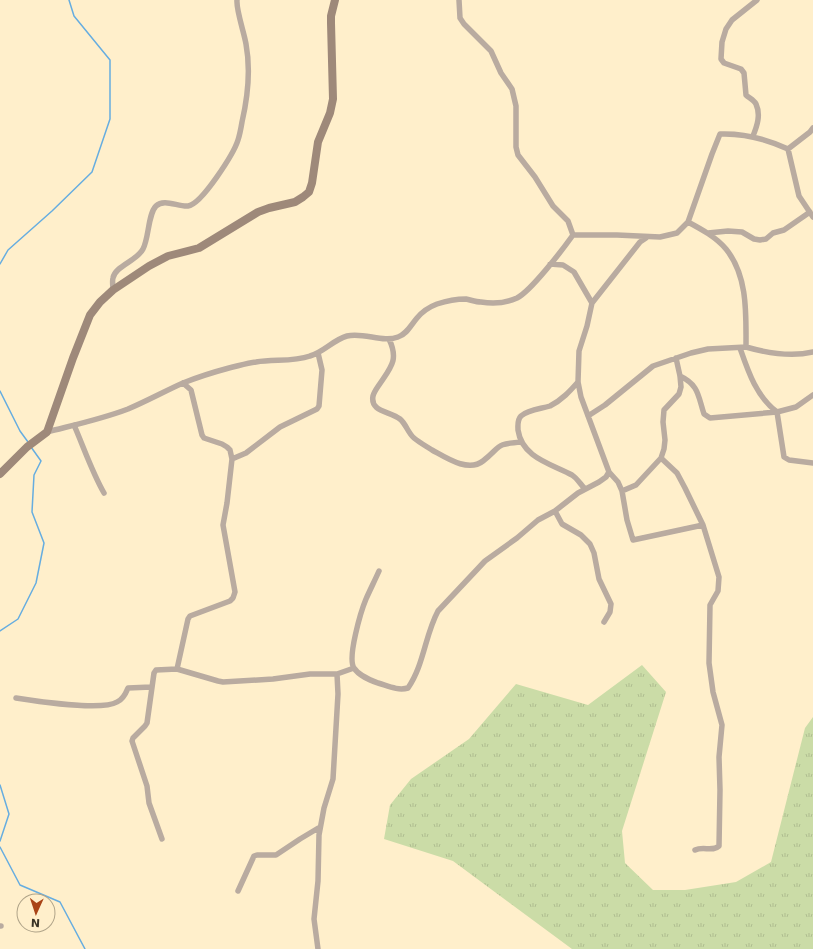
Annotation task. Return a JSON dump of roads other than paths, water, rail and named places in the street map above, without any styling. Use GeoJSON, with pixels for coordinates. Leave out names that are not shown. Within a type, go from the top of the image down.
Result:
{"type":"FeatureCollection","features":[{"type":"Feature","properties":{"kind":"street"},"geometry":{"type":"LineString","coordinates":[[113,290],[113,277],[116,271],[131,262],[142,251],[146,243],[152,213],[156,206],[165,202],[189,206],[196,202],[210,188],[238,141],[247,101],[249,76],[248,53],[237,0]]}},
{"type":"Feature","properties":{"kind":"street"},"geometry":{"type":"LineString","coordinates":[[47,432],[72,358],[90,315],[100,302],[113,290],[149,266],[168,256],[199,248],[258,212],[295,202],[309,192],[312,183],[318,142],[330,113],[333,99],[331,16],[335,0]]}},
{"type":"Feature","properties":{"kind":"street"},"geometry":{"type":"LineString","coordinates":[[459,0],[460,18],[491,51],[501,73],[512,89],[516,106],[516,147],[518,155],[535,177],[553,206],[568,221],[573,235]]}},
{"type":"Feature","properties":{"kind":"street"},"geometry":{"type":"LineString","coordinates":[[753,136],[757,126],[758,114],[756,103],[746,95],[744,73],[740,69],[724,63],[721,59],[721,54],[726,29],[732,20],[757,0]]}},
{"type":"Feature","properties":{"kind":"street"},"geometry":{"type":"LineString","coordinates":[[788,149],[813,128]]}},
{"type":"Feature","properties":{"kind":"street"},"geometry":{"type":"LineString","coordinates":[[573,235],[616,235],[646,238],[660,237],[677,233],[688,222],[719,136],[723,134],[753,136],[788,149]]}},
{"type":"Feature","properties":{"kind":"street"},"geometry":{"type":"LineString","coordinates":[[708,233],[728,231],[742,232],[760,240],[766,239],[773,233],[784,230],[811,215],[799,196],[788,149]]}},
{"type":"Feature","properties":{"kind":"street"},"geometry":{"type":"LineString","coordinates":[[688,222],[708,233],[726,249],[738,270],[745,298],[746,347]]}},
{"type":"Feature","properties":{"kind":"street"},"geometry":{"type":"LineString","coordinates":[[0,474],[27,447],[47,432],[74,426],[127,409],[148,401],[183,383],[255,362],[300,359],[318,354],[346,336],[363,335],[389,339],[396,338],[407,331],[417,317],[427,309],[453,300],[467,299],[497,303],[518,297],[529,289],[573,235]]}},
{"type":"Feature","properties":{"kind":"street"},"geometry":{"type":"LineString","coordinates":[[646,238],[640,242],[592,303],[579,351],[578,382],[581,397],[609,472],[618,482],[622,491],[625,514],[633,540],[703,526]]}},
{"type":"Feature","properties":{"kind":"street"},"geometry":{"type":"LineString","coordinates":[[550,264],[563,265],[574,272],[592,303]]}},
{"type":"Feature","properties":{"kind":"street"},"geometry":{"type":"LineString","coordinates":[[389,339],[394,351],[394,362],[374,394],[373,403],[376,408],[401,420],[414,438],[446,458],[457,463],[467,465],[474,465],[482,462],[502,444],[522,442]]}},
{"type":"Feature","properties":{"kind":"street"},"geometry":{"type":"LineString","coordinates":[[588,416],[605,405],[654,366],[676,358],[708,349],[746,347],[763,352],[790,354],[813,352]]}},
{"type":"Feature","properties":{"kind":"street"},"geometry":{"type":"LineString","coordinates":[[740,348],[760,394],[769,406],[777,412],[784,457],[789,460],[813,463]]}},
{"type":"Feature","properties":{"kind":"street"},"geometry":{"type":"LineString","coordinates":[[232,459],[246,453],[280,427],[317,409],[319,406],[322,370],[318,354]]}},
{"type":"Feature","properties":{"kind":"street"},"geometry":{"type":"LineString","coordinates":[[622,491],[636,486],[661,458],[665,440],[664,410],[679,394],[681,387],[676,358]]}},
{"type":"Feature","properties":{"kind":"street"},"geometry":{"type":"LineString","coordinates":[[680,376],[693,384],[696,388],[704,414],[710,418],[746,416],[777,412],[796,407],[813,395]]}},
{"type":"Feature","properties":{"kind":"street"},"geometry":{"type":"LineString","coordinates":[[578,382],[559,401],[550,406],[527,412],[520,417],[517,423],[522,442],[537,458],[549,466],[574,476],[585,489]]}},
{"type":"Feature","properties":{"kind":"street"},"geometry":{"type":"LineString","coordinates":[[177,669],[188,619],[190,616],[230,601],[235,592],[223,525],[232,459],[230,450],[222,444],[204,438],[191,390],[183,383]]}},
{"type":"Feature","properties":{"kind":"street"},"geometry":{"type":"LineString","coordinates":[[74,426],[88,456],[96,479],[104,493]]}},
{"type":"Feature","properties":{"kind":"street"},"geometry":{"type":"LineString","coordinates":[[661,458],[677,473],[703,526],[719,577],[718,591],[710,605],[709,663],[713,692],[722,725],[719,757],[719,846],[715,849],[698,848],[695,850]]}},
{"type":"Feature","properties":{"kind":"street"},"geometry":{"type":"LineString","coordinates":[[380,571],[366,599],[357,628],[352,659],[354,668],[362,675],[372,681],[402,690],[408,688],[418,668],[438,611],[485,561],[517,538],[538,520],[555,511],[585,489],[599,482],[606,477],[609,472]]}},
{"type":"Feature","properties":{"kind":"street"},"geometry":{"type":"LineString","coordinates":[[555,511],[562,524],[581,535],[590,544],[594,553],[599,579],[611,604],[610,612],[604,622]]}},
{"type":"Feature","properties":{"kind":"street"},"geometry":{"type":"LineString","coordinates":[[162,839],[149,803],[147,786],[132,741],[147,723],[151,687],[156,670],[177,669],[223,682],[273,679],[310,674],[337,674],[354,668]]}},
{"type":"Feature","properties":{"kind":"street"},"geometry":{"type":"LineString","coordinates":[[318,949],[314,919],[318,881],[318,843],[320,827],[333,779],[338,694],[337,674]]}},
{"type":"Feature","properties":{"kind":"street"},"geometry":{"type":"LineString","coordinates":[[16,698],[49,703],[97,705],[114,704],[119,702],[128,688],[151,687]]}},
{"type":"Feature","properties":{"kind":"street"},"geometry":{"type":"LineString","coordinates":[[238,890],[254,856],[276,855],[320,827]]}},
{"type":"Feature","properties":{"kind":"waterway"},"geometry":{"type":"LineString","coordinates":[[0,264],[8,250],[52,211],[92,172],[110,119],[110,60],[74,16],[69,0]]}},
{"type":"Feature","properties":{"kind":"waterway"},"geometry":{"type":"LineString","coordinates":[[0,391],[20,431],[28,442]]}},
{"type":"Feature","properties":{"kind":"waterway"},"geometry":{"type":"LineString","coordinates":[[0,631],[18,619],[36,583],[44,543],[32,512],[34,475],[41,461],[31,447]]}},
{"type":"Feature","properties":{"kind":"waterway"},"geometry":{"type":"LineString","coordinates":[[0,785],[9,814],[0,841]]}},
{"type":"Feature","properties":{"kind":"waterway"},"geometry":{"type":"LineString","coordinates":[[0,847],[20,885],[60,902],[85,949]]}}]}
